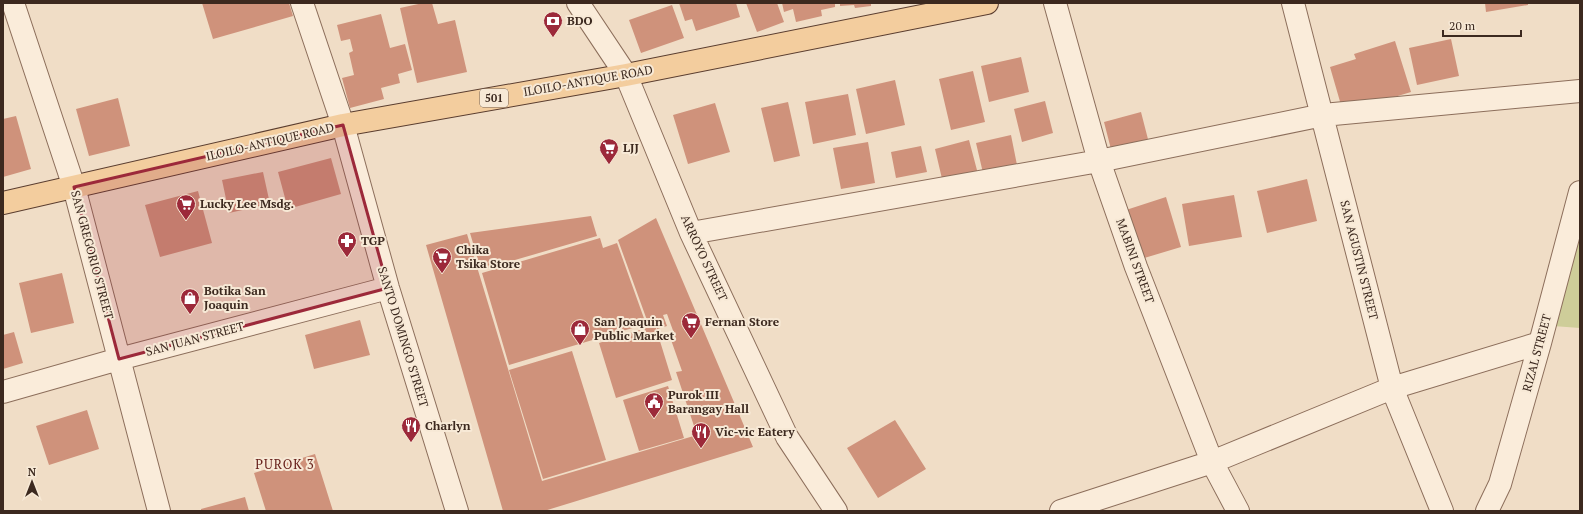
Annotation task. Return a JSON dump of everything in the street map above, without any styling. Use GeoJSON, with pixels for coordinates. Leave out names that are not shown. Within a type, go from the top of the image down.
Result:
{"type":"FeatureCollection","features":[{"type":"Feature","properties":{"kind":"main road","name":"ILOILO-ANTIQUE ROAD"},"geometry":{"type":"LineString","coordinates":[[3,203],[74,188],[343,125],[626,75],[987,3]]}},
{"type":"Feature","properties":{"kind":"street","name":"SAN GREGORIO STREET"},"geometry":{"type":"LineString","coordinates":[[13,3],[74,188],[159,511]]}},
{"type":"Feature","properties":{"kind":"street","name":"SANTO DOMINGO STREET"},"geometry":{"type":"LineString","coordinates":[[302,3],[343,125],[388,288],[457,511]]}},
{"type":"Feature","properties":{"kind":"street","name":"ARROYO STREET"},"geometry":{"type":"LineString","coordinates":[[578,3],[626,75],[691,233],[787,437],[836,511]]}},
{"type":"Feature","properties":{"kind":"street","name":"MABINI STREET"},"geometry":{"type":"LineString","coordinates":[[1055,3],[1099,161],[1136,267],[1212,462],[1238,511]]}},
{"type":"Feature","properties":{"kind":"street","name":"SAN AGUSTIN STREET"},"geometry":{"type":"LineString","coordinates":[[1293,3],[1392,388],[1442,511]]}},
{"type":"Feature","properties":{"kind":"street"},"geometry":{"type":"LineString","coordinates":[[691,233],[1099,161],[1323,115],[1580,92]]}},
{"type":"Feature","properties":{"kind":"street","name":"RIZAL STREET"},"geometry":{"type":"LineString","coordinates":[[1487,511],[1500,484],[1540,343],[1580,192]]}},
{"type":"Feature","properties":{"kind":"street","name":"SAN JUAN STREET"},"geometry":{"type":"LineString","coordinates":[[3,392],[120,359],[388,288]]}},
{"type":"Feature","properties":{"kind":"street"},"geometry":{"type":"LineString","coordinates":[[1061,511],[1212,462],[1392,388],[1540,343]]}},
{"type":"Feature","properties":{"kind":"highlighted area"},"geometry":{"type":"Polygon","coordinates":[[[343,125],[388,288],[119,359],[74,187],[343,125]]]}},
{"type":"Feature","properties":{"kind":"shaded area"},"geometry":{"type":"Polygon","coordinates":[[[1580,223],[1580,328],[1553,326],[1580,223]]]}},
{"type":"Feature","properties":{"kind":"building"},"geometry":{"type":"Polygon","coordinates":[[[202,3],[289,3],[293,16],[213,39],[202,3]]]}},
{"type":"Feature","properties":{"kind":"building"},"geometry":{"type":"Polygon","coordinates":[[[423,3],[432,3],[438,24],[455,20],[467,72],[417,83],[400,8],[423,3]]]}},
{"type":"Feature","properties":{"kind":"building"},"geometry":{"type":"Polygon","coordinates":[[[679,3],[736,3],[740,17],[696,31],[692,19],[685,21],[679,3]]]}},
{"type":"Feature","properties":{"kind":"building"},"geometry":{"type":"Polygon","coordinates":[[[746,3],[777,3],[784,22],[757,32],[746,3]]]}},
{"type":"Feature","properties":{"kind":"building"},"geometry":{"type":"Polygon","coordinates":[[[782,3],[835,3],[835,7],[821,10],[822,16],[796,22],[793,9],[784,12],[782,3]]]}},
{"type":"Feature","properties":{"kind":"building"},"geometry":{"type":"Polygon","coordinates":[[[840,3],[871,3],[871,6],[855,8],[854,5],[840,6],[840,3]]]}},
{"type":"Feature","properties":{"kind":"building"},"geometry":{"type":"Polygon","coordinates":[[[1485,3],[1528,3],[1528,5],[1486,12],[1485,3]]]}},
{"type":"Feature","properties":{"kind":"building"},"geometry":{"type":"Polygon","coordinates":[[[672,5],[684,38],[641,53],[629,20],[672,5]]]}},
{"type":"Feature","properties":{"kind":"building"},"geometry":{"type":"Polygon","coordinates":[[[381,14],[390,48],[405,44],[412,70],[398,74],[400,83],[381,88],[384,99],[350,108],[342,78],[354,75],[349,53],[353,51],[350,39],[341,41],[337,25],[381,14]]]}},
{"type":"Feature","properties":{"kind":"building"},"geometry":{"type":"Polygon","coordinates":[[[1451,39],[1459,76],[1417,85],[1409,48],[1451,39]]]}},
{"type":"Feature","properties":{"kind":"building"},"geometry":{"type":"Polygon","coordinates":[[[1395,41],[1411,92],[1351,110],[1341,105],[1330,67],[1356,59],[1354,54],[1395,41]]]}},
{"type":"Feature","properties":{"kind":"building"},"geometry":{"type":"Polygon","coordinates":[[[1021,57],[1029,92],[989,102],[981,66],[1021,57]]]}},
{"type":"Feature","properties":{"kind":"building"},"geometry":{"type":"Polygon","coordinates":[[[973,71],[985,122],[951,130],[939,79],[973,71]]]}},
{"type":"Feature","properties":{"kind":"building"},"geometry":{"type":"Polygon","coordinates":[[[895,80],[905,125],[866,134],[856,89],[895,80]]]}},
{"type":"Feature","properties":{"kind":"building"},"geometry":{"type":"Polygon","coordinates":[[[848,94],[856,135],[813,144],[805,102],[848,94]]]}},
{"type":"Feature","properties":{"kind":"building"},"geometry":{"type":"Polygon","coordinates":[[[118,98],[130,146],[89,156],[76,109],[118,98]]]}},
{"type":"Feature","properties":{"kind":"building"},"geometry":{"type":"Polygon","coordinates":[[[1045,101],[1053,133],[1022,142],[1014,109],[1045,101]]]}},
{"type":"Feature","properties":{"kind":"building"},"geometry":{"type":"Polygon","coordinates":[[[788,102],[800,156],[774,162],[761,108],[788,102]]]}},
{"type":"Feature","properties":{"kind":"building"},"geometry":{"type":"Polygon","coordinates":[[[715,103],[730,152],[688,164],[673,115],[715,103]]]}},
{"type":"Feature","properties":{"kind":"building"},"geometry":{"type":"Polygon","coordinates":[[[1141,112],[1150,147],[1113,157],[1104,122],[1141,112]]]}},
{"type":"Feature","properties":{"kind":"building"},"geometry":{"type":"Polygon","coordinates":[[[16,116],[31,169],[3,177],[3,119],[16,116]]]}},
{"type":"Feature","properties":{"kind":"building"},"geometry":{"type":"Polygon","coordinates":[[[1011,135],[1017,165],[983,173],[976,143],[1011,135]]]}},
{"type":"Feature","properties":{"kind":"building"},"geometry":{"type":"Polygon","coordinates":[[[969,140],[978,174],[943,183],[935,149],[969,140]]]}},
{"type":"Feature","properties":{"kind":"building"},"geometry":{"type":"Polygon","coordinates":[[[868,142],[875,183],[841,189],[833,148],[868,142]]]}},
{"type":"Feature","properties":{"kind":"building"},"geometry":{"type":"Polygon","coordinates":[[[921,146],[927,172],[896,178],[891,152],[921,146]]]}},
{"type":"Feature","properties":{"kind":"building"},"geometry":{"type":"Polygon","coordinates":[[[331,158],[341,194],[288,209],[278,172],[331,158]]]}},
{"type":"Feature","properties":{"kind":"building"},"geometry":{"type":"Polygon","coordinates":[[[263,172],[270,204],[229,213],[222,180],[263,172]]]}},
{"type":"Feature","properties":{"kind":"building"},"geometry":{"type":"Polygon","coordinates":[[[1307,179],[1317,221],[1267,233],[1257,191],[1307,179]]]}},
{"type":"Feature","properties":{"kind":"building"},"geometry":{"type":"Polygon","coordinates":[[[198,191],[212,243],[160,257],[145,205],[198,191]]]}},
{"type":"Feature","properties":{"kind":"building"},"geometry":{"type":"Polygon","coordinates":[[[1234,195],[1242,237],[1189,246],[1182,204],[1234,195]]]}},
{"type":"Feature","properties":{"kind":"building"},"geometry":{"type":"Polygon","coordinates":[[[1166,197],[1181,247],[1141,259],[1126,210],[1166,197]]]}},
{"type":"Feature","properties":{"kind":"building"},"geometry":{"type":"Polygon","coordinates":[[[591,216],[597,236],[481,270],[470,233],[591,216]]]}},
{"type":"Feature","properties":{"kind":"building"},"geometry":{"type":"Polygon","coordinates":[[[656,218],[753,447],[544,511],[503,511],[426,245],[467,234],[542,481],[697,435],[676,372],[682,371],[670,337],[675,336],[667,314],[663,315],[667,326],[657,329],[655,321],[648,323],[618,240],[656,218]]]}},
{"type":"Feature","properties":{"kind":"building"},"geometry":{"type":"Polygon","coordinates":[[[600,238],[603,248],[617,243],[646,324],[509,365],[482,273],[600,238]]]}},
{"type":"Feature","properties":{"kind":"building"},"geometry":{"type":"Polygon","coordinates":[[[62,273],[74,323],[31,333],[19,283],[62,273]]]}},
{"type":"Feature","properties":{"kind":"building"},"geometry":{"type":"Polygon","coordinates":[[[360,320],[370,355],[314,369],[305,335],[360,320]]]}},
{"type":"Feature","properties":{"kind":"building"},"geometry":{"type":"Polygon","coordinates":[[[655,325],[672,380],[616,398],[599,343],[655,325]]]}},
{"type":"Feature","properties":{"kind":"building"},"geometry":{"type":"Polygon","coordinates":[[[14,332],[23,363],[3,369],[3,335],[14,332]]]}},
{"type":"Feature","properties":{"kind":"building"},"geometry":{"type":"Polygon","coordinates":[[[572,351],[606,460],[543,479],[509,370],[572,351]]]}},
{"type":"Feature","properties":{"kind":"building","name":"Purok III Barangay Hall"},"geometry":{"type":"Polygon","coordinates":[[[668,386],[684,438],[639,451],[623,400],[668,386]]]}},
{"type":"Feature","properties":{"kind":"building"},"geometry":{"type":"Polygon","coordinates":[[[87,410],[99,449],[49,465],[36,426],[87,410]]]}},
{"type":"Feature","properties":{"kind":"building"},"geometry":{"type":"Polygon","coordinates":[[[895,420],[926,469],[878,498],[847,448],[895,420]]]}},
{"type":"Feature","properties":{"kind":"building"},"geometry":{"type":"Polygon","coordinates":[[[315,454],[333,511],[266,511],[254,473],[315,454]]]}},
{"type":"Feature","properties":{"kind":"building"},"geometry":{"type":"Polygon","coordinates":[[[245,497],[249,511],[201,511],[201,509],[245,497]]]}},
{"type":"Feature","properties":{"kind":"place","name":"BDO"},"geometry":{"type":"Point","coordinates":[553,38]}},
{"type":"Feature","properties":{"kind":"place","name":"LJJ"},"geometry":{"type":"Point","coordinates":[609,165]}},
{"type":"Feature","properties":{"kind":"place","name":"Lucky Lee Msdg."},"geometry":{"type":"Point","coordinates":[186,221]}},
{"type":"Feature","properties":{"kind":"place","name":"TGP"},"geometry":{"type":"Point","coordinates":[347,258]}},
{"type":"Feature","properties":{"kind":"place","name":"Chika Tsika Store"},"geometry":{"type":"Point","coordinates":[442,274]}},
{"type":"Feature","properties":{"kind":"place","name":"Botika San Joaquin"},"geometry":{"type":"Point","coordinates":[190,315]}},
{"type":"Feature","properties":{"kind":"place","name":"Fernan Store"},"geometry":{"type":"Point","coordinates":[691,339]}},
{"type":"Feature","properties":{"kind":"place","name":"San Joaquin Public Market"},"geometry":{"type":"Point","coordinates":[580,346]}},
{"type":"Feature","properties":{"kind":"place","name":"Purok III Barangay Hall"},"geometry":{"type":"Point","coordinates":[654,419]}},
{"type":"Feature","properties":{"kind":"place","name":"Charlyn"},"geometry":{"type":"Point","coordinates":[411,443]}},
{"type":"Feature","properties":{"kind":"place","name":"Vic-vic Eatery"},"geometry":{"type":"Point","coordinates":[701,449]}},
{"type":"Feature","properties":{"kind":"district","name":"PUROK 3"},"geometry":{"type":"Point","coordinates":[285,464]}}]}
